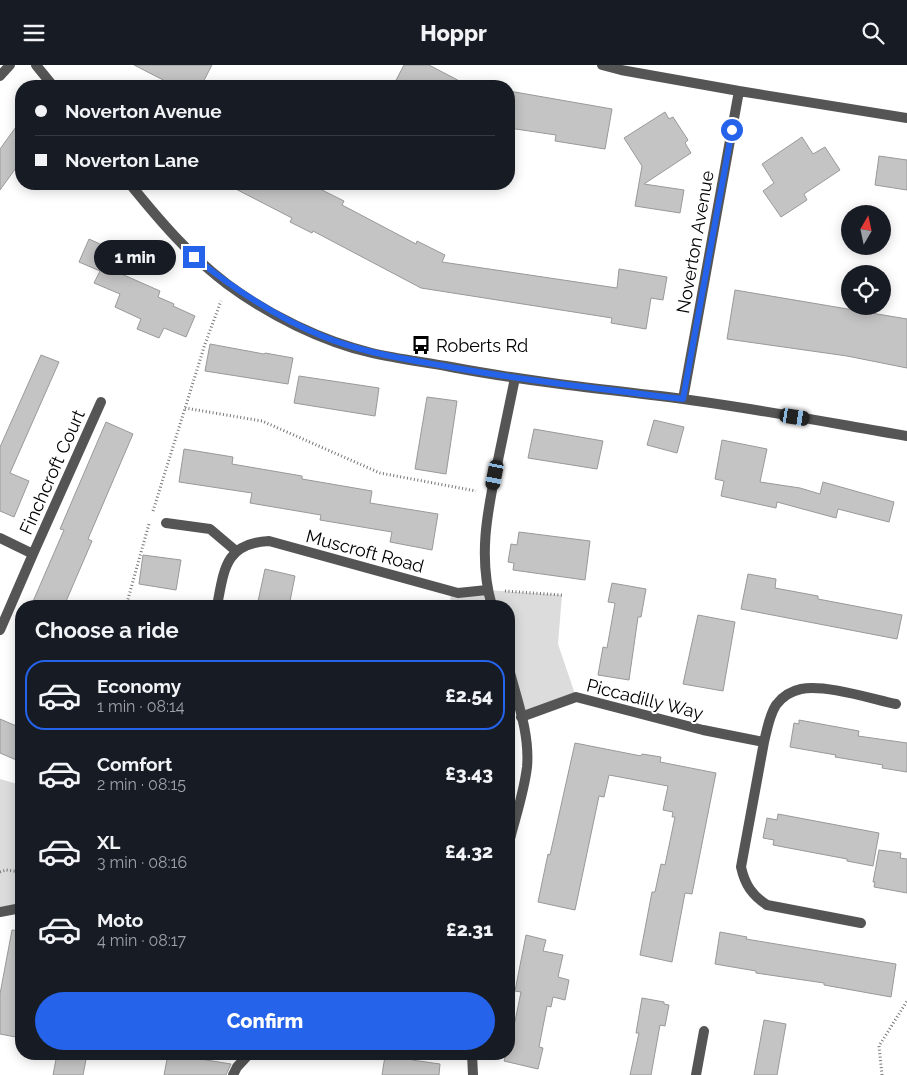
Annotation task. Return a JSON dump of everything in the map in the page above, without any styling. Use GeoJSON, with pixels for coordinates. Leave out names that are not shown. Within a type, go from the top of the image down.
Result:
{"type":"FeatureCollection","features":[{"type":"Feature","properties":{"kind":"street"},"geometry":{"type":"LineString","coordinates":[[0,76],[10,65]]}},
{"type":"Feature","properties":{"kind":"street"},"geometry":{"type":"LineString","coordinates":[[36,65],[47,80]]}},
{"type":"Feature","properties":{"kind":"street"},"geometry":{"type":"LineString","coordinates":[[602,65],[739,91],[907,118]]}},
{"type":"Feature","properties":{"kind":"street","name":"Noverton Avenue"},"geometry":{"type":"LineString","coordinates":[[683,399],[739,91]]}},
{"type":"Feature","properties":{"kind":"street"},"geometry":{"type":"LineString","coordinates":[[135,190],[164,226],[194,257],[227,284],[275,314],[323,337],[371,353],[515,379],[683,399],[907,436]]}},
{"type":"Feature","properties":{"kind":"street"},"geometry":{"type":"LineString","coordinates":[[490,600],[487,590],[484,542],[491,494],[515,379]]}},
{"type":"Feature","properties":{"kind":"street","name":"Finchcroft Court"},"geometry":{"type":"LineString","coordinates":[[0,630],[101,402]]}},
{"type":"Feature","properties":{"kind":"street"},"geometry":{"type":"LineString","coordinates":[[166,523],[210,529],[236,551],[224,568],[218,600]]}},
{"type":"Feature","properties":{"kind":"street","name":"Finchcroft Court"},"geometry":{"type":"LineString","coordinates":[[0,538],[33,554]]}},
{"type":"Feature","properties":{"kind":"street","name":"Muscroft Road"},"geometry":{"type":"LineString","coordinates":[[236,551],[250,544],[269,541],[458,593],[487,590]]}},
{"type":"Feature","properties":{"kind":"street"},"geometry":{"type":"LineString","coordinates":[[861,923],[767,905],[748,889],[741,867],[764,742],[771,715],[776,705],[793,691],[803,689],[824,689],[896,704]]}},
{"type":"Feature","properties":{"kind":"street"},"geometry":{"type":"LineString","coordinates":[[515,691],[522,717],[527,750],[527,767],[515,818]]}},
{"type":"Feature","properties":{"kind":"street","name":"Piccadilly Way"},"geometry":{"type":"LineString","coordinates":[[522,717],[576,697],[703,730],[764,742]]}},
{"type":"Feature","properties":{"kind":"street"},"geometry":{"type":"LineString","coordinates":[[0,912],[15,909]]}},
{"type":"Feature","properties":{"kind":"street"},"geometry":{"type":"LineString","coordinates":[[696,1075],[704,1031]]}},
{"type":"Feature","properties":{"kind":"street"},"geometry":{"type":"LineString","coordinates":[[233,1075],[244,1060]]}},
{"type":"Feature","properties":{"kind":"street"},"geometry":{"type":"LineString","coordinates":[[472,1060],[473,1075]]}},
{"type":"Feature","properties":{"kind":"path"},"geometry":{"type":"LineString","coordinates":[[128,600],[150,520],[205,344],[227,284]]}},
{"type":"Feature","properties":{"kind":"path"},"geometry":{"type":"LineString","coordinates":[[185,408],[262,421],[380,473],[491,494]]}},
{"type":"Feature","properties":{"kind":"path"},"geometry":{"type":"LineString","coordinates":[[487,590],[562,595]]}},
{"type":"Feature","properties":{"kind":"path"},"geometry":{"type":"LineString","coordinates":[[0,872],[6,869],[15,871]]}},
{"type":"Feature","properties":{"kind":"path"},"geometry":{"type":"LineString","coordinates":[[882,1075],[879,1046],[907,1001]]}},
{"type":"Feature","properties":{"kind":"shaded area"},"geometry":{"type":"Polygon","coordinates":[[[487,590],[562,595],[558,644],[576,697],[521,717],[515,700],[515,600],[450,600],[451,591],[487,590]]]}},
{"type":"Feature","properties":{"kind":"shaded area"},"geometry":{"type":"Polygon","coordinates":[[[0,779],[15,783],[15,909],[0,910],[0,779]]]}},
{"type":"Feature","properties":{"kind":"building"},"geometry":{"type":"Polygon","coordinates":[[[134,65],[212,65],[204,80],[163,80],[134,65]]]}},
{"type":"Feature","properties":{"kind":"building"},"geometry":{"type":"Polygon","coordinates":[[[404,65],[429,65],[458,80],[396,80],[404,65]]]}},
{"type":"Feature","properties":{"kind":"building"},"geometry":{"type":"Polygon","coordinates":[[[515,92],[612,109],[605,149],[555,141],[556,135],[515,129],[515,92]]]}},
{"type":"Feature","properties":{"kind":"building"},"geometry":{"type":"Polygon","coordinates":[[[665,112],[669,119],[673,117],[688,140],[685,143],[691,153],[644,184],[684,190],[680,213],[635,206],[642,166],[624,138],[665,112]]]}},
{"type":"Feature","properties":{"kind":"building"},"geometry":{"type":"Polygon","coordinates":[[[15,128],[15,169],[0,190],[0,149],[15,128]]]}},
{"type":"Feature","properties":{"kind":"building"},"geometry":{"type":"Polygon","coordinates":[[[802,137],[813,154],[825,147],[840,170],[804,194],[807,200],[781,217],[763,191],[774,183],[762,164],[802,137]]]}},
{"type":"Feature","properties":{"kind":"building"},"geometry":{"type":"Polygon","coordinates":[[[879,156],[907,160],[907,190],[875,185],[879,156]]]}},
{"type":"Feature","properties":{"kind":"building"},"geometry":{"type":"Polygon","coordinates":[[[238,190],[322,190],[344,201],[342,205],[416,244],[417,241],[445,255],[442,262],[617,288],[619,269],[667,277],[663,300],[651,298],[646,329],[611,323],[612,318],[421,288],[313,231],[312,233],[290,222],[292,218],[238,190]]]}},
{"type":"Feature","properties":{"kind":"building"},"geometry":{"type":"Polygon","coordinates":[[[89,239],[124,255],[117,272],[160,291],[158,297],[195,316],[186,337],[164,328],[159,338],[137,329],[141,319],[115,307],[120,294],[94,283],[100,271],[79,262],[89,239]]]}},
{"type":"Feature","properties":{"kind":"building"},"geometry":{"type":"Polygon","coordinates":[[[735,290],[841,308],[841,315],[883,315],[907,319],[907,368],[847,356],[727,339],[735,290]]]}},
{"type":"Feature","properties":{"kind":"building"},"geometry":{"type":"Polygon","coordinates":[[[210,344],[293,358],[288,384],[205,371],[210,344]]]}},
{"type":"Feature","properties":{"kind":"building"},"geometry":{"type":"Polygon","coordinates":[[[41,355],[59,362],[10,473],[29,481],[14,517],[0,511],[0,447],[41,355]]]}},
{"type":"Feature","properties":{"kind":"building"},"geometry":{"type":"Polygon","coordinates":[[[299,376],[379,388],[375,416],[294,403],[299,376]]]}},
{"type":"Feature","properties":{"kind":"building"},"geometry":{"type":"Polygon","coordinates":[[[427,397],[457,401],[446,474],[415,469],[427,397]]]}},
{"type":"Feature","properties":{"kind":"building"},"geometry":{"type":"Polygon","coordinates":[[[654,420],[684,427],[677,453],[647,445],[654,420]]]}},
{"type":"Feature","properties":{"kind":"building"},"geometry":{"type":"Polygon","coordinates":[[[106,422],[133,434],[88,539],[92,541],[67,600],[34,600],[64,530],[60,529],[106,422]]]}},
{"type":"Feature","properties":{"kind":"building"},"geometry":{"type":"Polygon","coordinates":[[[534,429],[603,441],[597,469],[528,458],[534,429]]]}},
{"type":"Feature","properties":{"kind":"building"},"geometry":{"type":"Polygon","coordinates":[[[722,440],[767,449],[760,482],[800,488],[820,494],[823,482],[894,502],[889,522],[838,509],[836,518],[777,502],[776,508],[721,496],[724,481],[715,479],[722,440]]]}},
{"type":"Feature","properties":{"kind":"building"},"geometry":{"type":"Polygon","coordinates":[[[184,449],[233,457],[232,464],[372,491],[370,503],[438,514],[432,550],[390,542],[392,532],[320,520],[321,515],[250,503],[252,493],[179,482],[184,449]]]}},
{"type":"Feature","properties":{"kind":"building"},"geometry":{"type":"Polygon","coordinates":[[[519,532],[590,541],[585,580],[513,570],[514,563],[508,562],[511,544],[517,545],[519,532]]]}},
{"type":"Feature","properties":{"kind":"building"},"geometry":{"type":"Polygon","coordinates":[[[143,555],[181,560],[176,590],[139,584],[143,555]]]}},
{"type":"Feature","properties":{"kind":"building"},"geometry":{"type":"Polygon","coordinates":[[[265,569],[295,576],[290,600],[258,600],[265,569]]]}},
{"type":"Feature","properties":{"kind":"building"},"geometry":{"type":"Polygon","coordinates":[[[748,574],[776,579],[775,588],[818,596],[818,599],[902,615],[897,639],[741,609],[748,574]]]}},
{"type":"Feature","properties":{"kind":"building"},"geometry":{"type":"Polygon","coordinates":[[[612,583],[646,589],[641,617],[638,617],[629,680],[598,675],[603,647],[607,648],[615,603],[608,602],[612,583]]]}},
{"type":"Feature","properties":{"kind":"building"},"geometry":{"type":"Polygon","coordinates":[[[698,615],[735,622],[723,691],[683,684],[698,615]]]}},
{"type":"Feature","properties":{"kind":"building"},"geometry":{"type":"Polygon","coordinates":[[[0,719],[15,725],[15,759],[0,753],[0,719]]]}},
{"type":"Feature","properties":{"kind":"building"},"geometry":{"type":"Polygon","coordinates":[[[799,720],[859,731],[858,736],[907,743],[907,772],[882,768],[883,765],[790,747],[794,723],[799,724],[799,720]]]}},
{"type":"Feature","properties":{"kind":"building"},"geometry":{"type":"Polygon","coordinates":[[[575,743],[641,756],[642,754],[661,757],[660,762],[716,773],[692,894],[685,893],[672,962],[640,955],[652,892],[655,892],[661,864],[665,865],[675,817],[672,817],[673,812],[663,810],[668,786],[609,775],[604,797],[599,796],[575,910],[538,902],[575,743]]]}},
{"type":"Feature","properties":{"kind":"building"},"geometry":{"type":"Polygon","coordinates":[[[778,814],[879,833],[873,866],[847,861],[847,859],[773,845],[774,840],[763,838],[767,818],[777,820],[778,814]]]}},
{"type":"Feature","properties":{"kind":"building"},"geometry":{"type":"Polygon","coordinates":[[[879,850],[901,853],[900,858],[907,859],[907,893],[874,887],[875,882],[873,882],[879,850]]]}},
{"type":"Feature","properties":{"kind":"building"},"geometry":{"type":"Polygon","coordinates":[[[12,930],[15,930],[15,1037],[0,1034],[0,994],[12,930]]]}},
{"type":"Feature","properties":{"kind":"building"},"geometry":{"type":"Polygon","coordinates":[[[720,932],[747,937],[746,939],[896,964],[891,997],[715,964],[720,932]]]}},
{"type":"Feature","properties":{"kind":"building"},"geometry":{"type":"Polygon","coordinates":[[[526,935],[546,940],[543,951],[563,955],[558,977],[569,980],[565,1000],[553,997],[551,1007],[547,1006],[539,1047],[543,1048],[538,1069],[504,1061],[515,1060],[515,1021],[521,992],[515,991],[526,935]]]}},
{"type":"Feature","properties":{"kind":"building"},"geometry":{"type":"Polygon","coordinates":[[[642,998],[664,1002],[664,1004],[669,1005],[665,1026],[660,1025],[651,1075],[630,1075],[639,1033],[636,1033],[642,998]]]}},
{"type":"Feature","properties":{"kind":"building"},"geometry":{"type":"Polygon","coordinates":[[[764,1020],[786,1024],[777,1075],[754,1075],[764,1020]]]}},
{"type":"Feature","properties":{"kind":"building"},"geometry":{"type":"Polygon","coordinates":[[[56,1060],[86,1060],[83,1075],[53,1075],[56,1060]]]}},
{"type":"Feature","properties":{"kind":"building"},"geometry":{"type":"Polygon","coordinates":[[[167,1060],[206,1060],[231,1064],[226,1075],[164,1075],[167,1060]]]}},
{"type":"Feature","properties":{"kind":"building"},"geometry":{"type":"Polygon","coordinates":[[[384,1060],[412,1060],[440,1064],[439,1075],[382,1075],[384,1060]]]}},
{"type":"Feature","properties":{"kind":"place","name":"Roberts Rd"},"geometry":{"type":"Point","coordinates":[421,345]}},
{"type":"Feature","properties":{"kind":"route"},"geometry":{"type":"LineString","coordinates":[[194,257],[227,284],[275,314],[323,337],[371,353],[515,379],[683,399],[732,130]]}}]}
